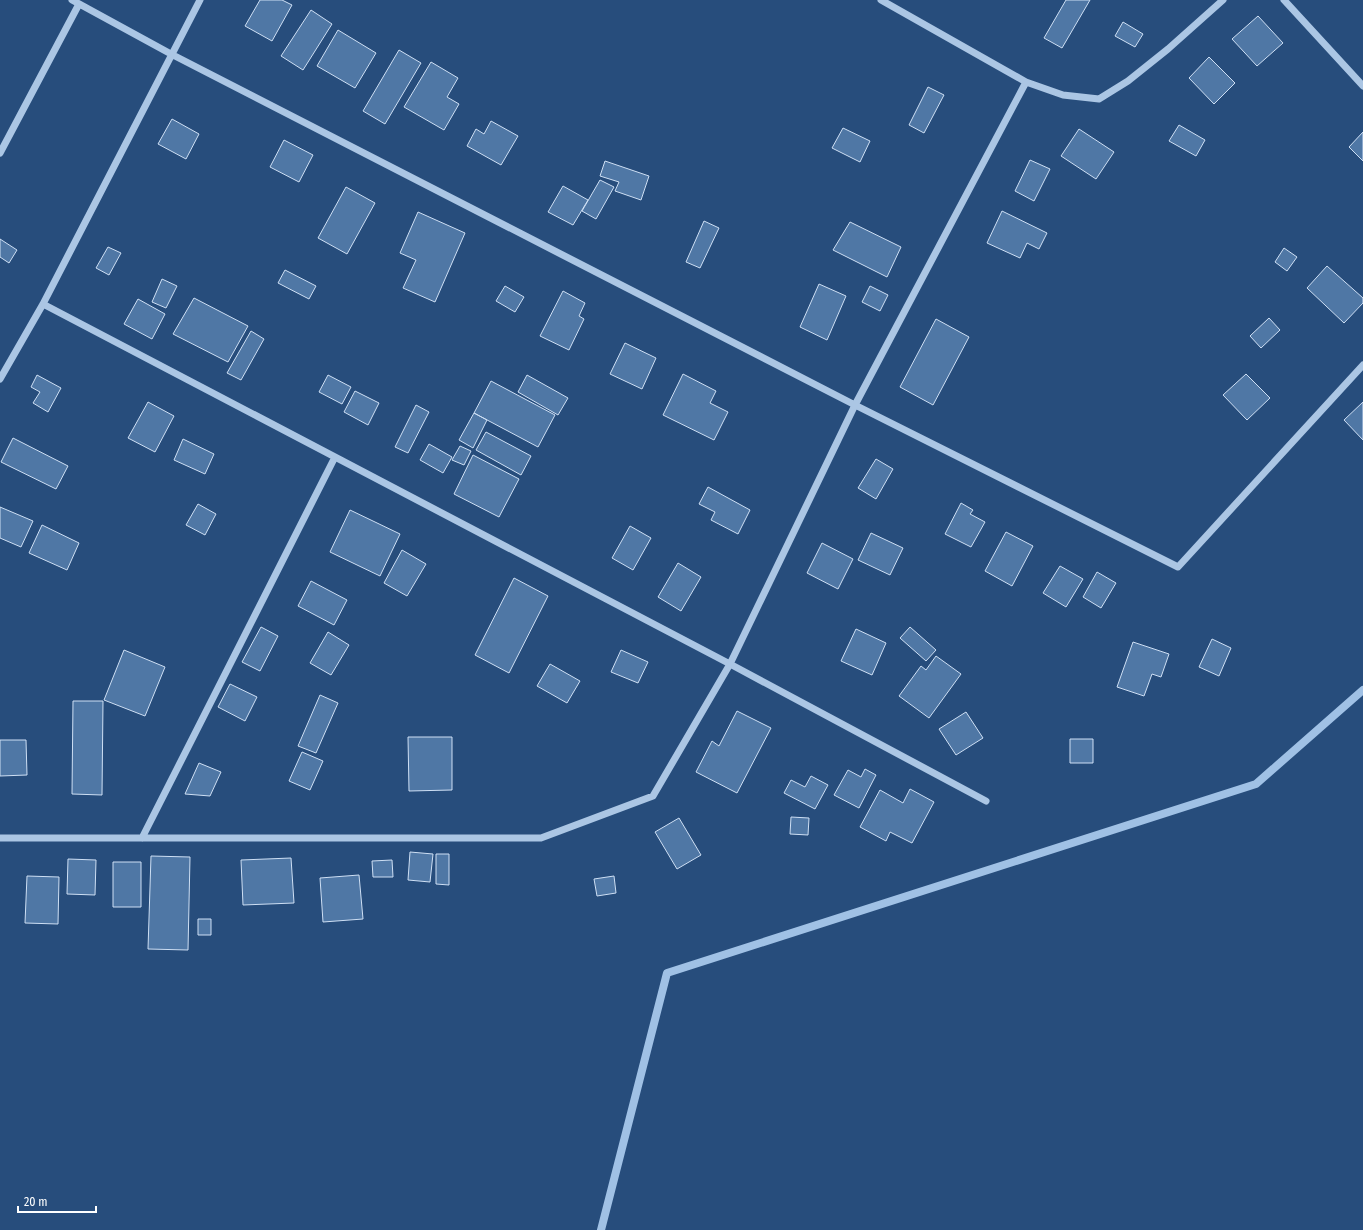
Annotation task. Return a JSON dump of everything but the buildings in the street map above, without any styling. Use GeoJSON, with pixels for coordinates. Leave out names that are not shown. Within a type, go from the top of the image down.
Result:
{"type":"FeatureCollection","features":[{"type":"Feature","properties":{"kind":"street"},"geometry":{"type":"LineString","coordinates":[[72,0],[171,54],[855,405],[1178,567],[1363,365]]}},
{"type":"Feature","properties":{"kind":"street"},"geometry":{"type":"LineString","coordinates":[[0,379],[43,304],[200,0]]}},
{"type":"Feature","properties":{"kind":"street"},"geometry":{"type":"LineString","coordinates":[[881,0],[1026,82],[1063,95],[1099,99],[1128,81],[1168,49],[1223,0]]}},
{"type":"Feature","properties":{"kind":"street"},"geometry":{"type":"LineString","coordinates":[[1284,0],[1363,86]]}},
{"type":"Feature","properties":{"kind":"street"},"geometry":{"type":"LineString","coordinates":[[0,154],[79,4]]}},
{"type":"Feature","properties":{"kind":"street"},"geometry":{"type":"LineString","coordinates":[[0,838],[541,838],[653,796],[730,664],[855,405],[1026,82]]}},
{"type":"Feature","properties":{"kind":"street"},"geometry":{"type":"LineString","coordinates":[[43,304],[730,664],[986,801]]}},
{"type":"Feature","properties":{"kind":"street"},"geometry":{"type":"LineString","coordinates":[[142,838],[335,457]]}},
{"type":"Feature","properties":{"kind":"waterway"},"geometry":{"type":"LineString","coordinates":[[601,1230],[667,973],[1256,784],[1363,690]]}}]}
